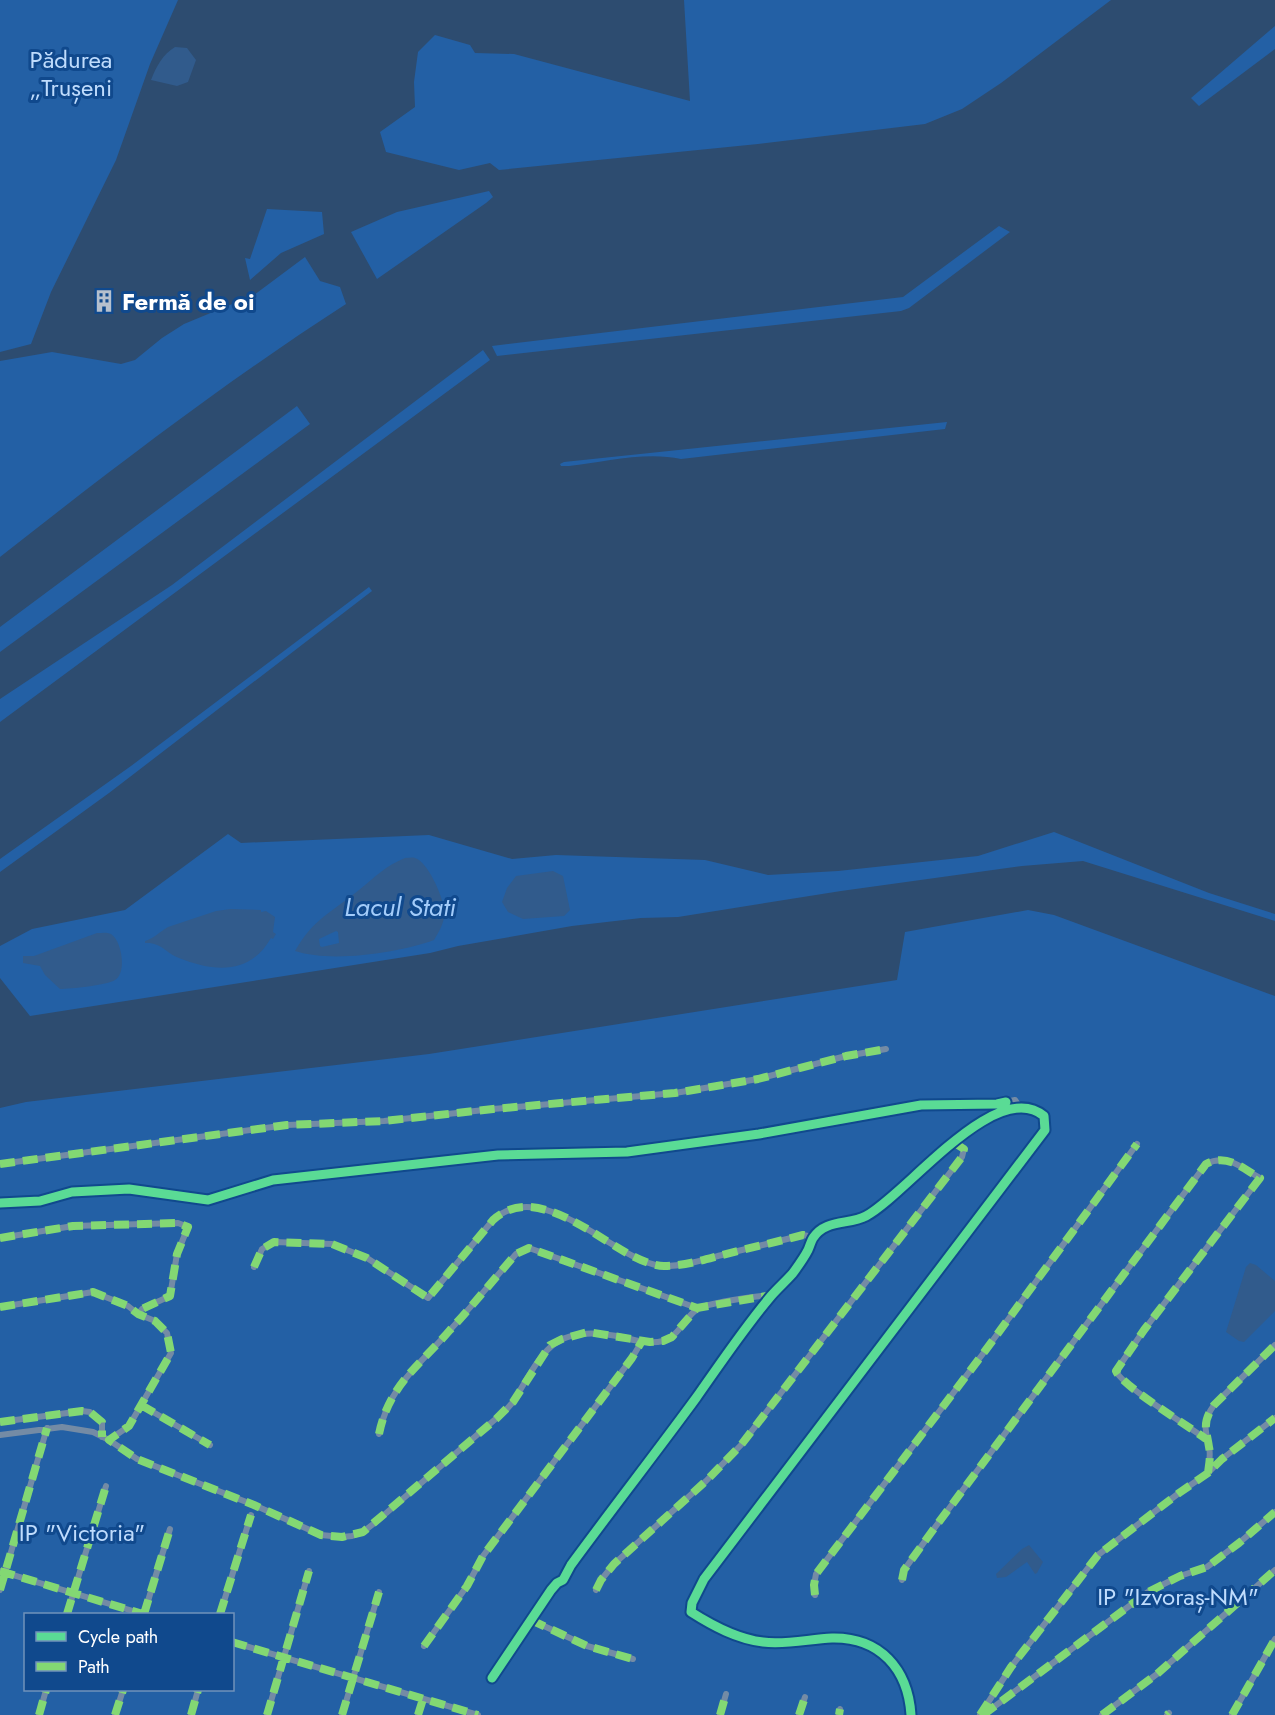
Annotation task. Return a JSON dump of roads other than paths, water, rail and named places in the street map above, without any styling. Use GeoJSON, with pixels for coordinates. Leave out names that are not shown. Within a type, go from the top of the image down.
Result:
{"type":"FeatureCollection","features":[{"type":"Feature","properties":{"kind":"street"},"geometry":{"type":"LineString","coordinates":[[0,1164],[287,1125],[384,1121],[675,1093],[758,1078],[846,1056],[886,1049]]}},
{"type":"Feature","properties":{"kind":"street"},"geometry":{"type":"LineString","coordinates":[[0,1203],[40,1201],[72,1192],[129,1189],[208,1200],[273,1180],[498,1155],[627,1152],[759,1134],[921,1105],[997,1104],[1015,1100],[1017,1108]]}},
{"type":"Feature","properties":{"kind":"street"},"geometry":{"type":"LineString","coordinates":[[492,1678],[557,1583],[563,1580],[571,1565],[772,1295],[793,1273],[807,1252],[813,1237],[825,1227],[864,1218],[880,1207],[953,1142],[993,1114],[1017,1108],[1036,1109],[1044,1116],[1045,1130],[704,1579],[692,1603],[691,1612],[738,1637],[778,1643],[834,1638],[869,1644],[883,1653],[896,1666],[910,1700],[911,1715]]}},
{"type":"Feature","properties":{"kind":"street"},"geometry":{"type":"LineString","coordinates":[[596,1590],[614,1564],[706,1481],[741,1445],[962,1157],[964,1149],[953,1142]]}},
{"type":"Feature","properties":{"kind":"street"},"geometry":{"type":"LineString","coordinates":[[815,1595],[816,1574],[982,1355],[1137,1144]]}},
{"type":"Feature","properties":{"kind":"street"},"geometry":{"type":"LineString","coordinates":[[902,1580],[904,1570],[1206,1164],[1217,1158],[1226,1159],[1260,1178],[1144,1330],[1116,1371],[1117,1375],[1206,1439]]}},
{"type":"Feature","properties":{"kind":"street"},"geometry":{"type":"LineString","coordinates":[[254,1267],[262,1249],[274,1242],[332,1244],[367,1258],[428,1298],[493,1220],[502,1212],[518,1206],[533,1207],[566,1218],[641,1260],[661,1266],[686,1264],[803,1235],[813,1237]]}},
{"type":"Feature","properties":{"kind":"street"},"geometry":{"type":"LineString","coordinates":[[0,1238],[73,1226],[178,1223],[188,1227],[177,1254],[170,1296],[142,1309],[138,1314]]}},
{"type":"Feature","properties":{"kind":"street"},"geometry":{"type":"LineString","coordinates":[[380,1434],[390,1399],[405,1377],[449,1332],[516,1254],[529,1248],[697,1308],[772,1295]]}},
{"type":"Feature","properties":{"kind":"street"},"geometry":{"type":"LineString","coordinates":[[0,1307],[93,1292],[128,1306],[138,1314],[155,1321],[167,1333],[171,1353],[129,1426],[105,1438]]}},
{"type":"Feature","properties":{"kind":"street"},"geometry":{"type":"LineString","coordinates":[[0,1435],[62,1427],[93,1432],[137,1459],[254,1505],[321,1535],[352,1536],[363,1532],[496,1419],[513,1402],[550,1346],[562,1339],[588,1332],[642,1341],[663,1341],[672,1337],[697,1308]]}},
{"type":"Feature","properties":{"kind":"street"},"geometry":{"type":"LineString","coordinates":[[424,1646],[537,1481],[632,1358],[642,1341]]}},
{"type":"Feature","properties":{"kind":"street"},"geometry":{"type":"LineString","coordinates":[[1208,1473],[1210,1457],[1205,1422],[1214,1405],[1275,1345]]}},
{"type":"Feature","properties":{"kind":"street"},"geometry":{"type":"LineString","coordinates":[[141,1405],[210,1445]]}},
{"type":"Feature","properties":{"kind":"street"},"geometry":{"type":"LineString","coordinates":[[0,1422],[82,1410],[102,1422],[105,1438]]}},
{"type":"Feature","properties":{"kind":"street"},"geometry":{"type":"LineString","coordinates":[[981,1715],[1011,1667],[1098,1555],[1208,1473],[1222,1459],[1275,1418]]}},
{"type":"Feature","properties":{"kind":"street"},"geometry":{"type":"LineString","coordinates":[[0,1590],[3,1572],[46,1428]]}},
{"type":"Feature","properties":{"kind":"street"},"geometry":{"type":"LineString","coordinates":[[67,1613],[106,1486]]}},
{"type":"Feature","properties":{"kind":"street"},"geometry":{"type":"LineString","coordinates":[[981,1715],[1148,1592],[1180,1576],[1207,1567],[1275,1512]]}},
{"type":"Feature","properties":{"kind":"street"},"geometry":{"type":"LineString","coordinates":[[220,1613],[251,1515]]}},
{"type":"Feature","properties":{"kind":"street"},"geometry":{"type":"LineString","coordinates":[[143,1613],[170,1529]]}},
{"type":"Feature","properties":{"kind":"street"},"geometry":{"type":"LineString","coordinates":[[1102,1715],[1157,1674],[1275,1570]]}},
{"type":"Feature","properties":{"kind":"street"},"geometry":{"type":"LineString","coordinates":[[267,1715],[309,1571]]}},
{"type":"Feature","properties":{"kind":"street"},"geometry":{"type":"LineString","coordinates":[[3,1572],[140,1613]]}},
{"type":"Feature","properties":{"kind":"street"},"geometry":{"type":"LineString","coordinates":[[342,1715],[379,1592]]}},
{"type":"Feature","properties":{"kind":"street"},"geometry":{"type":"LineString","coordinates":[[531,1620],[588,1646],[633,1659]]}},
{"type":"Feature","properties":{"kind":"street"},"geometry":{"type":"LineString","coordinates":[[1232,1715],[1275,1639]]}},
{"type":"Feature","properties":{"kind":"street"},"geometry":{"type":"LineString","coordinates":[[234,1643],[478,1715]]}},
{"type":"Feature","properties":{"kind":"street"},"geometry":{"type":"LineString","coordinates":[[39,1715],[45,1691]]}},
{"type":"Feature","properties":{"kind":"street"},"geometry":{"type":"LineString","coordinates":[[115,1715],[122,1691]]}},
{"type":"Feature","properties":{"kind":"street"},"geometry":{"type":"LineString","coordinates":[[191,1715],[197,1691]]}},
{"type":"Feature","properties":{"kind":"street"},"geometry":{"type":"LineString","coordinates":[[720,1715],[726,1694]]}},
{"type":"Feature","properties":{"kind":"street"},"geometry":{"type":"LineString","coordinates":[[800,1715],[805,1697]]}},
{"type":"Feature","properties":{"kind":"street"},"geometry":{"type":"LineString","coordinates":[[418,1715],[423,1699]]}},
{"type":"Feature","properties":{"kind":"water"},"geometry":{"type":"Polygon","coordinates":[[[175,47],[187,48],[196,60],[188,82],[177,86],[151,80],[160,61],[175,47]]]}},
{"type":"Feature","properties":{"kind":"water","name":"Lacul Stati"},"geometry":{"type":"Polygon","coordinates":[[[405,858],[415,858],[425,866],[443,902],[444,917],[434,940],[403,949],[365,955],[327,956],[295,951],[316,923],[380,872],[405,858]],[[338,932],[319,939],[320,946],[339,943],[338,932]]]}},
{"type":"Feature","properties":{"kind":"water"},"geometry":{"type":"Polygon","coordinates":[[[553,871],[563,876],[570,910],[564,916],[523,919],[508,912],[502,902],[507,888],[516,876],[553,871]]]}},
{"type":"Feature","properties":{"kind":"water"},"geometry":{"type":"Polygon","coordinates":[[[261,910],[275,917],[273,932],[276,934],[273,939],[271,938],[253,959],[242,964],[218,968],[205,966],[174,956],[155,944],[145,943],[168,927],[216,911],[261,910]]]}},
{"type":"Feature","properties":{"kind":"water"},"geometry":{"type":"Polygon","coordinates":[[[97,933],[111,934],[118,943],[122,957],[119,976],[111,982],[60,989],[45,975],[40,966],[23,963],[23,956],[34,956],[97,933]]]}},
{"type":"Feature","properties":{"kind":"water"},"geometry":{"type":"Polygon","coordinates":[[[1250,1263],[1256,1265],[1275,1281],[1275,1311],[1244,1342],[1226,1332],[1246,1267],[1250,1263]]]}},
{"type":"Feature","properties":{"kind":"water"},"geometry":{"type":"Polygon","coordinates":[[[1029,1545],[1043,1562],[1037,1573],[1035,1574],[1027,1562],[1006,1577],[997,1578],[996,1574],[1029,1545]]]}},
{"type":"Feature","properties":{"kind":"place","name":"Fermă de oi"},"geometry":{"type":"Point","coordinates":[104,301]}},
{"type":"Feature","properties":{"kind":"park label","name":"Pădurea „Trușeni"},"geometry":{"type":"Point","coordinates":[71,73]}},
{"type":"Feature","properties":{"kind":"park label","name":"IP \"Victoria\""},"geometry":{"type":"Point","coordinates":[82,1532]}},
{"type":"Feature","properties":{"kind":"park label","name":"IP \"Izvoraș-NM\""},"geometry":{"type":"Point","coordinates":[1178,1596]}}]}
